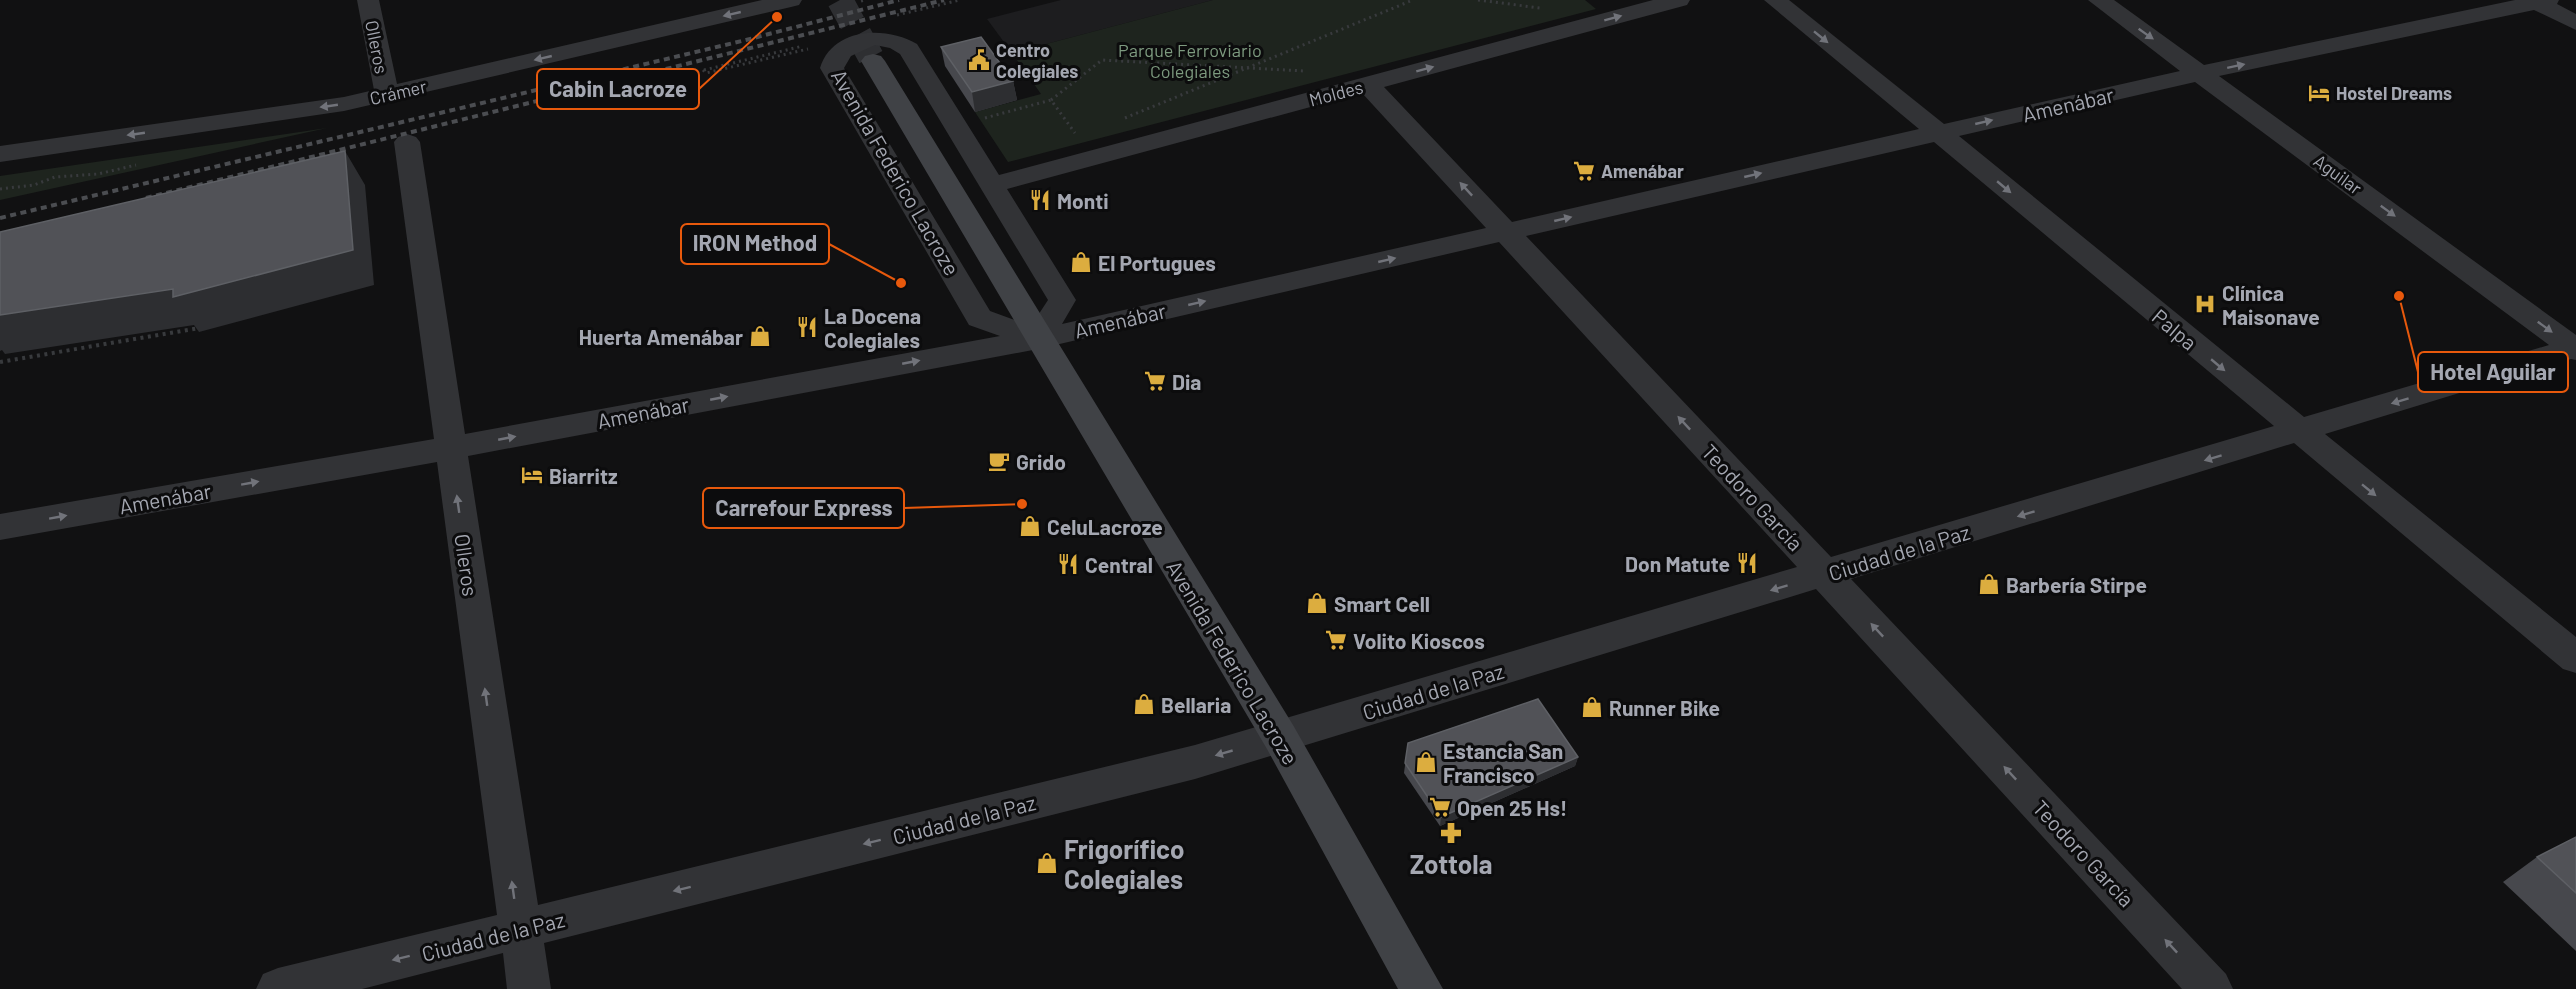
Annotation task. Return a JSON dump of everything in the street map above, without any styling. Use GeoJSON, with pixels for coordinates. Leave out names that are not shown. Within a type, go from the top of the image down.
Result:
{"type":"FeatureCollection","features":[{"type":"Feature","properties":{"kind":"main road","name":"Avenida Federico Lacroze"},"geometry":{"type":"LineString","coordinates":[[873,61],[1038,339],[1280,737],[1421,989]]}},
{"type":"Feature","properties":{"kind":"street","name":"Olleros"},"geometry":{"type":"LineString","coordinates":[[368,0],[387,95]]}},
{"type":"Feature","properties":{"kind":"street","name":"Crámer"},"geometry":{"type":"LineString","coordinates":[[0,154],[344,104],[790,0]]}},
{"type":"Feature","properties":{"kind":"street","name":"Moldes"},"geometry":{"type":"LineString","coordinates":[[994,184],[1678,0]]}},
{"type":"Feature","properties":{"kind":"street","name":"Palpa"},"geometry":{"type":"LineString","coordinates":[[1775,0],[1939,133],[2298,432],[2576,658]]}},
{"type":"Feature","properties":{"kind":"street","name":"Aguilar"},"geometry":{"type":"LineString","coordinates":[[2099,0],[2202,73],[2575,348]]}},
{"type":"Feature","properties":{"kind":"street","name":"Amenábar"},"geometry":{"type":"LineString","coordinates":[[0,527],[450,448],[1038,339],[2202,73],[2539,1]]}},
{"type":"Feature","properties":{"kind":"street"},"geometry":{"type":"LineString","coordinates":[[2539,1],[2576,23]]}},
{"type":"Feature","properties":{"kind":"street","name":"Avenida Federico Lacroze"},"geometry":{"type":"LineString","coordinates":[[885,38],[897,42],[909,49],[958,126],[1062,300],[1038,339],[980,318],[832,68],[834,58],[840,51],[866,40],[885,38]]}},
{"type":"Feature","properties":{"kind":"street","name":"Teodoro García"},"geometry":{"type":"LineString","coordinates":[[1368,85],[2211,989]]}},
{"type":"Feature","properties":{"kind":"street","name":"Olleros"},"geometry":{"type":"LineString","coordinates":[[407,141],[529,989]]}},
{"type":"Feature","properties":{"kind":"street","name":"Ciudad de la Paz"},"geometry":{"type":"LineString","coordinates":[[278,989],[1195,762],[2575,348]]}},
{"type":"Feature","properties":{"kind":"path"},"geometry":{"type":"LineString","coordinates":[[887,17],[960,0]]}},
{"type":"Feature","properties":{"kind":"path"},"geometry":{"type":"LineString","coordinates":[[1121,120],[1413,0]]}},
{"type":"Feature","properties":{"kind":"path"},"geometry":{"type":"LineString","coordinates":[[1478,0],[1545,8],[1571,29]]}},
{"type":"Feature","properties":{"kind":"path"},"geometry":{"type":"LineString","coordinates":[[803,46],[703,70],[706,73],[808,49]]}},
{"type":"Feature","properties":{"kind":"path"},"geometry":{"type":"LineString","coordinates":[[958,126],[1052,100],[1101,60],[1316,72],[1337,93]]}},
{"type":"Feature","properties":{"kind":"path"},"geometry":{"type":"LineString","coordinates":[[1052,100],[1076,134]]}},
{"type":"Feature","properties":{"kind":"path"},"geometry":{"type":"LineString","coordinates":[[1065,137],[1084,132]]}},
{"type":"Feature","properties":{"kind":"path"},"geometry":{"type":"LineString","coordinates":[[0,189],[34,185],[55,177],[98,174],[136,165]]}},
{"type":"Feature","properties":{"kind":"path"},"geometry":{"type":"LineString","coordinates":[[0,362],[199,328]]}},
{"type":"Feature","properties":{"kind":"shaded area"},"geometry":{"type":"Polygon","coordinates":[[[1061,0],[1213,0],[1012,53],[987,19],[1061,0]]]}},
{"type":"Feature","properties":{"kind":"green space","name":"Parque Ferroviario Colegiales"},"geometry":{"type":"Polygon","coordinates":[[[1213,0],[1585,0],[1596,9],[1008,162],[975,112],[1041,94],[1012,53],[1213,0]]]}},
{"type":"Feature","properties":{"kind":"green space"},"geometry":{"type":"Polygon","coordinates":[[[327,128],[0,200],[0,176],[327,128]]]}},
{"type":"Feature","properties":{"kind":"building"},"geometry":{"type":"Polygon","coordinates":[[[981,37],[1013,81],[972,92],[941,47],[981,37]]]}},
{"type":"Feature","properties":{"kind":"building"},"geometry":{"type":"Polygon","coordinates":[[[345,151],[353,250],[173,297],[173,289],[0,315],[0,232],[345,151]]]}},
{"type":"Feature","properties":{"kind":"building"},"geometry":{"type":"Polygon","coordinates":[[[1538,699],[1578,757],[1441,817],[1405,763],[1408,743],[1538,699]]]}},
{"type":"Feature","properties":{"kind":"building"},"geometry":{"type":"Polygon","coordinates":[[[2576,837],[2576,893],[2537,857],[2576,837]]]}},
{"type":"Feature","properties":{"kind":"tunnel"},"geometry":{"type":"LineString","coordinates":[[840,0],[873,61]]}},
{"type":"Feature","properties":{"kind":"railway"},"geometry":{"type":"LineString","coordinates":[[0,218],[746,40],[899,0]]}},
{"type":"Feature","properties":{"kind":"railway"},"geometry":{"type":"LineString","coordinates":[[146,198],[944,0]]}},
{"type":"Feature","properties":{"kind":"place","name":"Cabin Lacroze"},"geometry":{"type":"Point","coordinates":[777,17]}},
{"type":"Feature","properties":{"kind":"place","name":"Centro Colegiales"},"geometry":{"type":"Point","coordinates":[979,60]}},
{"type":"Feature","properties":{"kind":"place","name":"Hostel Dreams"},"geometry":{"type":"Point","coordinates":[2319,93]}},
{"type":"Feature","properties":{"kind":"place","name":"Amenábar"},"geometry":{"type":"Point","coordinates":[1584,171]}},
{"type":"Feature","properties":{"kind":"place","name":"Monti"},"geometry":{"type":"Point","coordinates":[1040,200]}},
{"type":"Feature","properties":{"kind":"place","name":"El Portugues"},"geometry":{"type":"Point","coordinates":[1081,262]}},
{"type":"Feature","properties":{"kind":"place","name":"IRON Method"},"geometry":{"type":"Point","coordinates":[901,283]}},
{"type":"Feature","properties":{"kind":"place","name":"Hotel Aguilar"},"geometry":{"type":"Point","coordinates":[2399,296]}},
{"type":"Feature","properties":{"kind":"place","name":"Clínica Maisonave"},"geometry":{"type":"Point","coordinates":[2205,304]}},
{"type":"Feature","properties":{"kind":"place","name":"La Docena Colegiales"},"geometry":{"type":"Point","coordinates":[807,327]}},
{"type":"Feature","properties":{"kind":"place","name":"Huerta Amenábar"},"geometry":{"type":"Point","coordinates":[760,336]}},
{"type":"Feature","properties":{"kind":"place","name":"Dia"},"geometry":{"type":"Point","coordinates":[1155,381]}},
{"type":"Feature","properties":{"kind":"place","name":"Grido"},"geometry":{"type":"Point","coordinates":[999,461]}},
{"type":"Feature","properties":{"kind":"place","name":"Biarritz"},"geometry":{"type":"Point","coordinates":[532,475]}},
{"type":"Feature","properties":{"kind":"place","name":"Carrefour Express"},"geometry":{"type":"Point","coordinates":[1022,504]}},
{"type":"Feature","properties":{"kind":"place","name":"CeluLacroze"},"geometry":{"type":"Point","coordinates":[1030,526]}},
{"type":"Feature","properties":{"kind":"place","name":"Don Matute"},"geometry":{"type":"Point","coordinates":[1747,563]}},
{"type":"Feature","properties":{"kind":"place","name":"Central"},"geometry":{"type":"Point","coordinates":[1068,564]}},
{"type":"Feature","properties":{"kind":"place","name":"Barbería Stirpe"},"geometry":{"type":"Point","coordinates":[1989,584]}},
{"type":"Feature","properties":{"kind":"place","name":"Smart Cell"},"geometry":{"type":"Point","coordinates":[1317,603]}},
{"type":"Feature","properties":{"kind":"place","name":"Volito Kioscos"},"geometry":{"type":"Point","coordinates":[1336,640]}},
{"type":"Feature","properties":{"kind":"place","name":"Bellaria"},"geometry":{"type":"Point","coordinates":[1144,704]}},
{"type":"Feature","properties":{"kind":"place","name":"Runner Bike"},"geometry":{"type":"Point","coordinates":[1592,707]}},
{"type":"Feature","properties":{"kind":"place","name":"Estancia San Francisco"},"geometry":{"type":"Point","coordinates":[1426,762]}},
{"type":"Feature","properties":{"kind":"place","name":"Open 25 Hs!"},"geometry":{"type":"Point","coordinates":[1440,807]}},
{"type":"Feature","properties":{"kind":"place","name":"Zottola"},"geometry":{"type":"Point","coordinates":[1451,833]}},
{"type":"Feature","properties":{"kind":"place","name":"Frigorífico Colegiales"},"geometry":{"type":"Point","coordinates":[1047,863]}}]}
